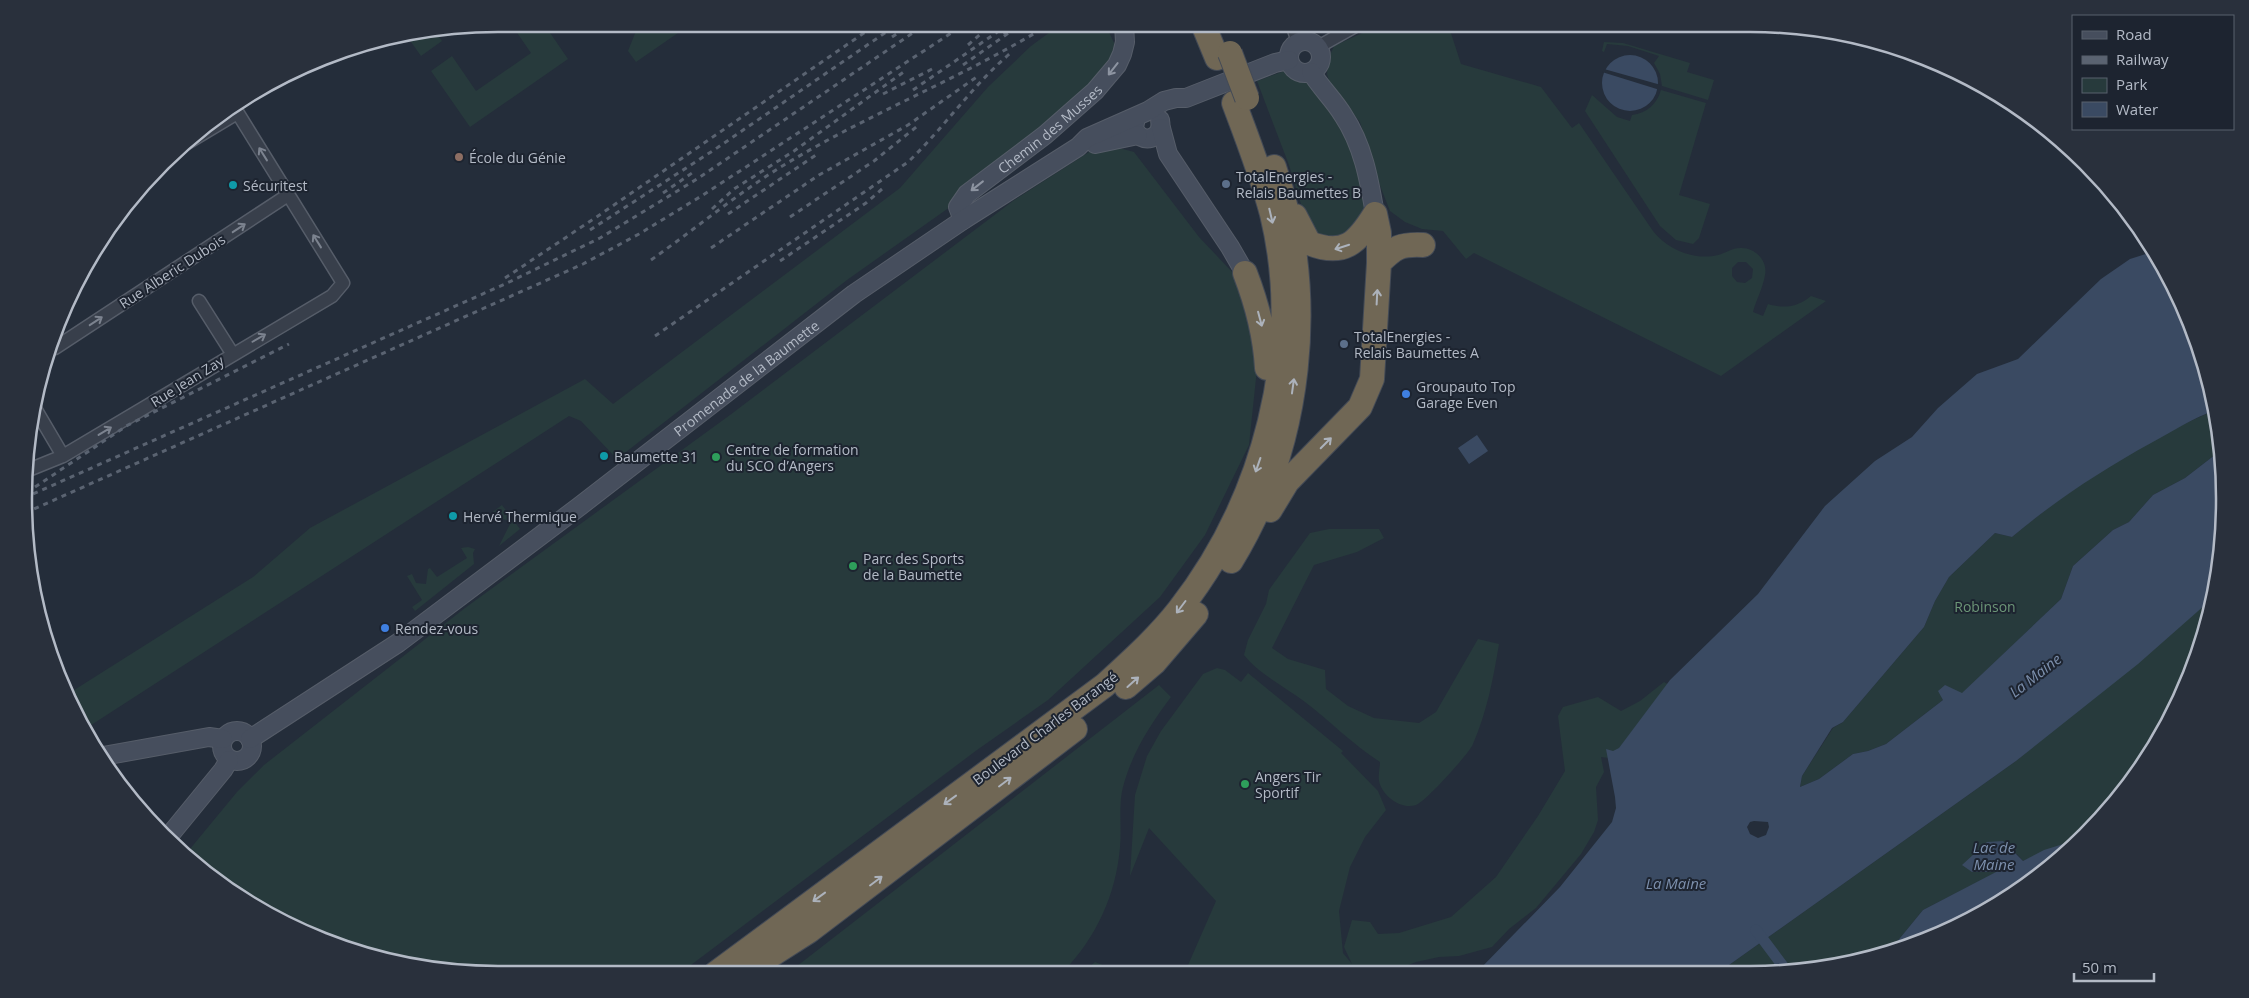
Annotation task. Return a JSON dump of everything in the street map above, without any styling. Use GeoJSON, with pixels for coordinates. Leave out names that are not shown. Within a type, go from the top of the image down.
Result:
{"type":"FeatureCollection","features":[{"type":"Feature","properties":{"kind":"highway","name":"Boulevard Charles Barangé"},"geometry":{"type":"LineString","coordinates":[[755,966],[809,931],[1069,734],[1154,663],[1192,619],[1249,532],[1266,493],[1280,450],[1290,408],[1296,363],[1299,314],[1297,275],[1286,203],[1223,56],[1209,32]]}},
{"type":"Feature","properties":{"kind":"highway","name":"Boulevard Charles Barangé"},"geometry":{"type":"LineString","coordinates":[[1220,32],[1223,56]]}},
{"type":"Feature","properties":{"kind":"highway","name":"Boulevard Charles Barangé"},"geometry":{"type":"LineString","coordinates":[[726,966],[1058,722],[1105,685],[1137,655],[1179,610],[1213,561],[1232,529],[1262,454],[1279,364],[1282,318],[1279,257],[1272,215],[1244,129],[1241,101]]}},
{"type":"Feature","properties":{"kind":"highway"},"geometry":{"type":"LineString","coordinates":[[1235,154],[1244,129]]}},
{"type":"Feature","properties":{"kind":"highway"},"geometry":{"type":"LineString","coordinates":[[1286,203],[1309,243],[1334,250],[1355,242],[1375,214]]}},
{"type":"Feature","properties":{"kind":"highway"},"geometry":{"type":"LineString","coordinates":[[1249,532],[1261,524],[1287,482],[1360,407],[1372,379],[1379,263],[1379,233],[1375,214]]}},
{"type":"Feature","properties":{"kind":"highway"},"geometry":{"type":"LineString","coordinates":[[1379,263],[1393,249],[1404,244],[1423,245]]}},
{"type":"Feature","properties":{"kind":"highway"},"geometry":{"type":"LineString","coordinates":[[1245,273],[1254,296],[1265,336],[1268,368],[1266,394],[1270,418]]}},
{"type":"Feature","properties":{"kind":"highway"},"geometry":{"type":"LineString","coordinates":[[772,966],[809,931]]}},
{"type":"Feature","properties":{"kind":"street","name":"Chemin des Musses"},"geometry":{"type":"LineString","coordinates":[[963,220],[958,207],[966,194],[1045,135],[1095,92],[1114,70],[1124,48],[1124,32]]}},
{"type":"Feature","properties":{"kind":"street"},"geometry":{"type":"LineString","coordinates":[[1295,32],[1298,42]]}},
{"type":"Feature","properties":{"kind":"street"},"geometry":{"type":"LineString","coordinates":[[1318,46],[1344,32]]}},
{"type":"Feature","properties":{"kind":"street"},"geometry":{"type":"LineString","coordinates":[[1309,41],[1318,46],[1321,61],[1311,72],[1300,72],[1291,65],[1289,60],[1290,49],[1298,42],[1309,41]]}},
{"type":"Feature","properties":{"kind":"street","name":"Promenade de la Baumette"},"geometry":{"type":"LineString","coordinates":[[250,739],[398,643],[580,506],[854,294],[963,220],[1078,147],[1087,138],[1152,120],[1181,106],[1186,98],[1268,65],[1289,60]]}},
{"type":"Feature","properties":{"kind":"street"},"geometry":{"type":"LineString","coordinates":[[1311,72],[1343,115],[1356,140],[1368,171],[1375,214]]}},
{"type":"Feature","properties":{"kind":"street"},"geometry":{"type":"LineString","coordinates":[[238,113],[288,196]]}},
{"type":"Feature","properties":{"kind":"street","name":"Promenade de la Baumette"},"geometry":{"type":"LineString","coordinates":[[1078,147],[1142,137],[1154,137],[1152,120]]}},
{"type":"Feature","properties":{"kind":"street"},"geometry":{"type":"LineString","coordinates":[[1168,154],[1142,137],[1134,124],[1152,120],[1168,154],[1230,247],[1245,273]]}},
{"type":"Feature","properties":{"kind":"street","name":"Rue Jean Zay"},"geometry":{"type":"LineString","coordinates":[[33,469],[63,456],[232,353],[332,296],[343,283],[288,196]]}},
{"type":"Feature","properties":{"kind":"street","name":"Rue Alberic Dubois"},"geometry":{"type":"LineString","coordinates":[[58,346],[288,196]]}},
{"type":"Feature","properties":{"kind":"street"},"geometry":{"type":"LineString","coordinates":[[199,301],[232,353]]}},
{"type":"Feature","properties":{"kind":"street"},"geometry":{"type":"LineString","coordinates":[[40,415],[63,456]]}},
{"type":"Feature","properties":{"kind":"street"},"geometry":{"type":"LineString","coordinates":[[236,731],[244,733],[250,739],[251,751],[246,758],[238,762],[229,760],[222,751],[223,739],[228,733],[236,731]]}},
{"type":"Feature","properties":{"kind":"street"},"geometry":{"type":"LineString","coordinates":[[109,755],[209,737],[223,739]]}},
{"type":"Feature","properties":{"kind":"street"},"geometry":{"type":"LineString","coordinates":[[172,832],[229,760]]}},
{"type":"Feature","properties":{"kind":"green space"},"geometry":{"type":"Polygon","coordinates":[[[517,32],[549,32],[568,59],[470,127],[431,71],[452,56],[476,91],[531,53],[517,32]]]}},
{"type":"Feature","properties":{"kind":"green space"},"geometry":{"type":"Polygon","coordinates":[[[636,32],[679,32],[636,62],[628,51],[636,32]]]}},
{"type":"Feature","properties":{"kind":"green space"},"geometry":{"type":"Polygon","coordinates":[[[1050,32],[1109,32],[1118,51],[1081,95],[955,196],[950,207],[847,280],[617,459],[581,421],[569,416],[91,725],[74,690],[253,577],[310,528],[585,379],[613,404],[900,188],[988,87],[1031,46],[1050,32]]]}},
{"type":"Feature","properties":{"kind":"green space"},"geometry":{"type":"Polygon","coordinates":[[[1365,32],[1451,32],[1461,64],[1541,87],[1572,128],[1579,123],[1653,231],[1666,243],[1682,252],[1700,256],[1718,255],[1740,248],[1746,248],[1755,252],[1762,260],[1765,275],[1753,312],[1763,316],[1768,304],[1791,306],[1801,303],[1811,296],[1826,301],[1721,376],[1474,253],[1466,259],[1443,231],[1422,229],[1405,222],[1390,211],[1360,122],[1331,87],[1327,74],[1328,60],[1334,46],[1365,32]],[[1738,262],[1732,268],[1732,276],[1737,282],[1745,283],[1752,278],[1753,269],[1746,262],[1738,262]]]}},
{"type":"Feature","properties":{"kind":"green space"},"geometry":{"type":"Polygon","coordinates":[[[438,36],[442,41],[421,56],[410,41],[438,36]]]}},
{"type":"Feature","properties":{"kind":"green space"},"geometry":{"type":"Polygon","coordinates":[[[1604,42],[1623,43],[1690,63],[1687,72],[1714,80],[1708,100],[1662,86],[1660,74],[1654,63],[1659,56],[1628,46],[1607,44],[1604,52],[1602,51],[1604,42]]]}},
{"type":"Feature","properties":{"kind":"green space"},"geometry":{"type":"Polygon","coordinates":[[[1284,71],[1297,75],[1306,82],[1331,108],[1347,130],[1367,198],[1358,224],[1343,241],[1324,242],[1308,227],[1289,165],[1257,81],[1284,71]]]}},
{"type":"Feature","properties":{"kind":"green space"},"geometry":{"type":"Polygon","coordinates":[[[1661,90],[1706,103],[1679,195],[1710,204],[1699,238],[1693,244],[1676,240],[1660,226],[1585,111],[1592,95],[1617,117],[1630,121],[1632,115],[1647,110],[1654,104],[1661,90]]]}},
{"type":"Feature","properties":{"kind":"green space","name":"Parc des Sports de la Baumette"},"geometry":{"type":"Polygon","coordinates":[[[1119,148],[1134,152],[1199,237],[1235,275],[1259,350],[1249,445],[1205,535],[1160,597],[1048,700],[977,750],[690,966],[468,965],[408,957],[378,950],[320,930],[266,903],[240,887],[190,849],[237,792],[264,765],[465,608],[730,415],[1013,201],[1089,152],[1119,148]]]}},
{"type":"Feature","properties":{"kind":"green space","name":"Robinson"},"geometry":{"type":"Polygon","coordinates":[[[2209,413],[2215,455],[2185,478],[2153,495],[2129,522],[2113,530],[2073,566],[2061,599],[1962,694],[1945,686],[1943,700],[1886,744],[1853,754],[1819,779],[1800,787],[1802,776],[1833,728],[1843,722],[1924,627],[1935,601],[1949,577],[1995,533],[2012,537],[2058,500],[2110,466],[2190,421],[2209,413]]]}},
{"type":"Feature","properties":{"kind":"green space"},"geometry":{"type":"Polygon","coordinates":[[[502,505],[520,529],[499,546],[511,522],[490,514],[502,505]]]}},
{"type":"Feature","properties":{"kind":"green space"},"geometry":{"type":"Polygon","coordinates":[[[1329,529],[1379,529],[1384,538],[1357,552],[1314,565],[1272,648],[1288,659],[1325,670],[1326,689],[1348,706],[1374,718],[1419,723],[1436,712],[1478,639],[1499,644],[1489,695],[1473,744],[1446,777],[1428,796],[1416,805],[1398,804],[1388,797],[1379,781],[1380,762],[1360,748],[1305,702],[1265,674],[1244,655],[1248,640],[1266,604],[1269,590],[1310,533],[1329,529]]]}},
{"type":"Feature","properties":{"kind":"green space"},"geometry":{"type":"Polygon","coordinates":[[[461,548],[475,549],[473,553],[474,564],[415,611],[412,607],[422,600],[407,576],[412,574],[416,583],[426,584],[428,569],[430,568],[437,577],[467,558],[461,548]]]}},
{"type":"Feature","properties":{"kind":"green space"},"geometry":{"type":"Polygon","coordinates":[[[2205,605],[2192,649],[2181,678],[2154,732],[2138,758],[2101,807],[2063,845],[2023,861],[2017,854],[1972,872],[1999,871],[1923,910],[1897,942],[1841,957],[1811,962],[1781,965],[1728,966],[2016,761],[2205,605]]]}},
{"type":"Feature","properties":{"kind":"green space"},"geometry":{"type":"Polygon","coordinates":[[[1217,668],[1225,670],[1241,682],[1248,673],[1343,751],[1341,753],[1378,791],[1386,810],[1365,837],[1350,867],[1339,911],[1343,953],[1352,964],[1344,947],[1352,920],[1370,922],[1378,934],[1399,933],[1451,917],[1496,877],[1538,816],[1565,771],[1558,716],[1563,707],[1598,697],[1621,711],[1640,701],[1664,682],[1685,694],[1617,759],[1601,757],[1604,772],[1596,787],[1598,820],[1594,832],[1581,854],[1536,908],[1509,929],[1492,947],[1459,956],[1439,957],[1416,962],[1406,966],[1188,966],[1216,901],[1149,828],[1130,876],[1135,795],[1147,756],[1161,731],[1203,674],[1217,668]]]}},
{"type":"Feature","properties":{"kind":"green space"},"geometry":{"type":"Polygon","coordinates":[[[1159,685],[1171,697],[1142,740],[1131,763],[1123,787],[1118,865],[1109,899],[1085,945],[1069,966],[797,966],[1159,685]]]}},
{"type":"Feature","properties":{"kind":"green space"},"geometry":{"type":"Polygon","coordinates":[[[1095,962],[1105,966],[1091,966],[1095,962]]]}},
{"type":"Feature","properties":{"kind":"water"},"geometry":{"type":"Polygon","coordinates":[[[1624,55],[1636,55],[1650,63],[1658,77],[1656,94],[1650,103],[1636,111],[1624,111],[1614,106],[1607,99],[1602,89],[1602,77],[1607,67],[1614,60],[1624,55]]]}},
{"type":"Feature","properties":{"kind":"water","name":"La Maine"},"geometry":{"type":"Polygon","coordinates":[[[2146,254],[2181,320],[2201,378],[2209,413],[2183,425],[2097,475],[2045,510],[2012,537],[1995,533],[1949,577],[1935,601],[1924,627],[1843,722],[1832,728],[1802,776],[1800,787],[1819,779],[1853,754],[1886,744],[1943,700],[1938,691],[1945,685],[1962,693],[2061,599],[2073,566],[2113,530],[2129,522],[2153,495],[2185,478],[2215,455],[2216,530],[2213,560],[2204,605],[2138,664],[2016,761],[1728,966],[1483,966],[1560,887],[1612,822],[1616,808],[1606,749],[1613,751],[1619,748],[1670,680],[1758,594],[1825,506],[1875,461],[1912,437],[1938,408],[1977,374],[2018,359],[2101,279],[2130,259],[2146,254]],[[1754,821],[1750,822],[1747,827],[1750,834],[1758,838],[1766,835],[1769,827],[1768,822],[1754,821]]]}},
{"type":"Feature","properties":{"kind":"water"},"geometry":{"type":"Polygon","coordinates":[[[1477,435],[1488,451],[1469,464],[1458,448],[1477,435]]]}},
{"type":"Feature","properties":{"kind":"water","name":"Lac de Maine"},"geometry":{"type":"Polygon","coordinates":[[[2003,841],[2023,861],[2044,850],[2065,843],[2034,869],[1983,903],[1929,930],[1897,942],[1923,910],[1996,872],[1972,872],[1962,865],[1987,842],[2003,841]]]}},
{"type":"Feature","properties":{"kind":"pier"},"geometry":{"type":"Polygon","coordinates":[[[1604,69],[1661,85],[1660,90],[1602,72],[1604,69]]]}},
{"type":"Feature","properties":{"kind":"waterway"},"geometry":{"type":"LineString","coordinates":[[1756,930],[1782,965]]}},
{"type":"Feature","properties":{"kind":"railway"},"geometry":{"type":"LineString","coordinates":[[505,278],[865,32]]}},
{"type":"Feature","properties":{"kind":"railway"},"geometry":{"type":"LineString","coordinates":[[590,230],[714,150],[886,32]]}},
{"type":"Feature","properties":{"kind":"railway"},"geometry":{"type":"LineString","coordinates":[[892,37],[899,32]]}},
{"type":"Feature","properties":{"kind":"railway"},"geometry":{"type":"LineString","coordinates":[[32,494],[505,284],[600,238],[697,179],[914,32]]}},
{"type":"Feature","properties":{"kind":"railway"},"geometry":{"type":"LineString","coordinates":[[32,510],[583,264],[639,234],[703,195],[953,32]]}},
{"type":"Feature","properties":{"kind":"railway"},"geometry":{"type":"LineString","coordinates":[[968,45],[983,32]]}},
{"type":"Feature","properties":{"kind":"railway"},"geometry":{"type":"LineString","coordinates":[[913,90],[997,32]]}},
{"type":"Feature","properties":{"kind":"railway"},"geometry":{"type":"LineString","coordinates":[[963,65],[1010,32]]}},
{"type":"Feature","properties":{"kind":"railway"},"geometry":{"type":"LineString","coordinates":[[651,260],[733,199],[784,165],[850,128],[984,61],[1036,32]]}},
{"type":"Feature","properties":{"kind":"railway"},"geometry":{"type":"LineString","coordinates":[[655,336],[908,162],[985,77],[1013,51]]}},
{"type":"Feature","properties":{"kind":"railway"},"geometry":{"type":"LineString","coordinates":[[883,94],[936,67]]}},
{"type":"Feature","properties":{"kind":"railway"},"geometry":{"type":"LineString","coordinates":[[712,209],[734,189],[794,151],[905,71]]}},
{"type":"Feature","properties":{"kind":"railway"},"geometry":{"type":"LineString","coordinates":[[711,248],[819,175],[908,125],[978,76]]}},
{"type":"Feature","properties":{"kind":"railway"},"geometry":{"type":"LineString","coordinates":[[790,217],[874,161],[920,124]]}},
{"type":"Feature","properties":{"kind":"railway"},"geometry":{"type":"LineString","coordinates":[[728,214],[819,153]]}},
{"type":"Feature","properties":{"kind":"railway"},"geometry":{"type":"LineString","coordinates":[[663,193],[692,173]]}},
{"type":"Feature","properties":{"kind":"railway"},"geometry":{"type":"LineString","coordinates":[[780,261],[866,203],[882,189]]}},
{"type":"Feature","properties":{"kind":"railway"},"geometry":{"type":"LineString","coordinates":[[35,487],[128,425],[289,344]]}},
{"type":"Feature","properties":{"kind":"place","name":"École du Génie"},"geometry":{"type":"Point","coordinates":[459,157]}},
{"type":"Feature","properties":{"kind":"place","name":"TotalEnergies - Relais Baumettes B"},"geometry":{"type":"Point","coordinates":[1226,184]}},
{"type":"Feature","properties":{"kind":"place","name":"Sécuritest"},"geometry":{"type":"Point","coordinates":[233,185]}},
{"type":"Feature","properties":{"kind":"place","name":"TotalEnergies - Relais Baumettes A"},"geometry":{"type":"Point","coordinates":[1344,344]}},
{"type":"Feature","properties":{"kind":"place","name":"Groupauto Top Garage Even"},"geometry":{"type":"Point","coordinates":[1406,394]}},
{"type":"Feature","properties":{"kind":"place","name":"Baumette 31"},"geometry":{"type":"Point","coordinates":[604,456]}},
{"type":"Feature","properties":{"kind":"place","name":"Centre de formation du SCO d’Angers"},"geometry":{"type":"Point","coordinates":[716,457]}},
{"type":"Feature","properties":{"kind":"place","name":"Hervé Thermique"},"geometry":{"type":"Point","coordinates":[453,516]}},
{"type":"Feature","properties":{"kind":"place","name":"Parc des Sports de la Baumette"},"geometry":{"type":"Point","coordinates":[853,566]}},
{"type":"Feature","properties":{"kind":"place","name":"Rendez-vous"},"geometry":{"type":"Point","coordinates":[385,628]}},
{"type":"Feature","properties":{"kind":"place","name":"Angers Tir Sportif"},"geometry":{"type":"Point","coordinates":[1245,784]}}]}
